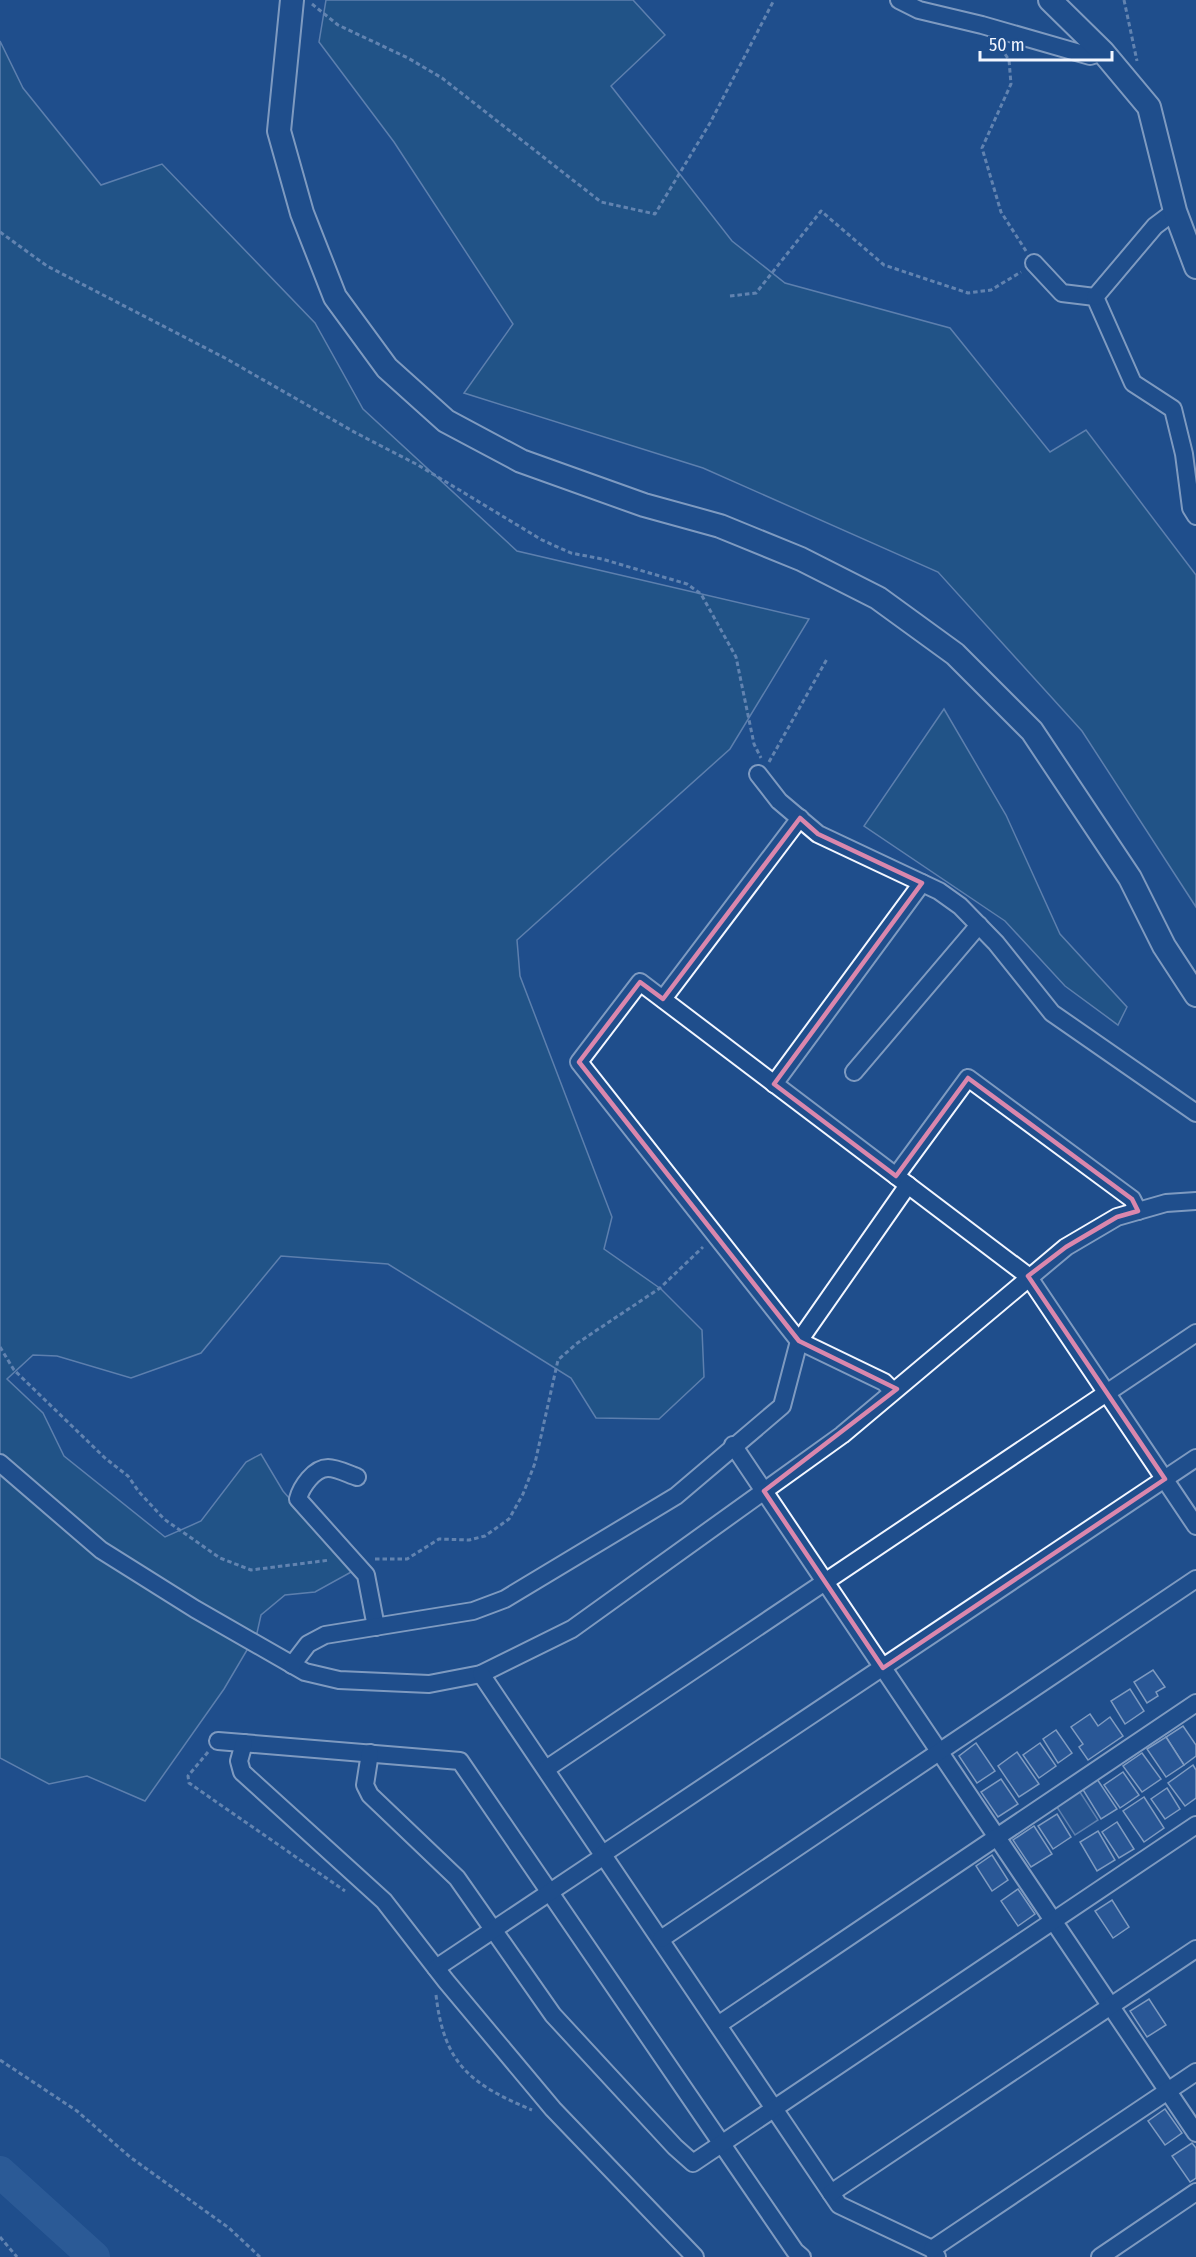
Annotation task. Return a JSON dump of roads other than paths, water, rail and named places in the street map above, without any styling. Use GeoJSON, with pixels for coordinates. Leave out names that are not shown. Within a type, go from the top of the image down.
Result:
{"type":"FeatureCollection","features":[{"type":"Feature","properties":{"kind":"street"},"geometry":{"type":"LineString","coordinates":[[292,0],[279,130],[302,213],[335,297],[387,368],[446,421],[521,461],[644,506],[720,526],[801,559],[878,598],[955,654],[1032,731],[1130,878],[1164,946],[1196,995]]}},
{"type":"Feature","properties":{"kind":"street"},"geometry":{"type":"LineString","coordinates":[[899,0],[919,10],[982,25],[1090,56],[1103,52]]}},
{"type":"Feature","properties":{"kind":"street"},"geometry":{"type":"LineString","coordinates":[[1050,0],[1103,52],[1149,107],[1175,211],[1196,267]]}},
{"type":"Feature","properties":{"kind":"street"},"geometry":{"type":"LineString","coordinates":[[1095,297],[1155,226],[1175,211]]}},
{"type":"Feature","properties":{"kind":"street"},"geometry":{"type":"LineString","coordinates":[[1034,263],[1062,293],[1095,297]]}},
{"type":"Feature","properties":{"kind":"street"},"geometry":{"type":"LineString","coordinates":[[1095,297],[1133,383],[1173,409],[1184,454],[1191,508],[1196,516]]}},
{"type":"Feature","properties":{"kind":"street"},"geometry":{"type":"LineString","coordinates":[[763,770],[779,801],[819,834],[922,883],[960,906],[979,925],[1052,1013],[1196,1113]]}},
{"type":"Feature","properties":{"kind":"street"},"geometry":{"type":"LineString","coordinates":[[663,999],[800,818]]}},
{"type":"Feature","properties":{"kind":"street"},"geometry":{"type":"LineString","coordinates":[[774,1084],[922,883]]}},
{"type":"Feature","properties":{"kind":"street"},"geometry":{"type":"LineString","coordinates":[[854,1072],[979,925]]}},
{"type":"Feature","properties":{"kind":"street"},"geometry":{"type":"LineString","coordinates":[[893,1391],[884,1382],[799,1341],[579,1062],[640,982],[1028,1276],[1196,1526]]}},
{"type":"Feature","properties":{"kind":"street"},"geometry":{"type":"LineString","coordinates":[[292,1665],[308,1644],[325,1635],[473,1611],[505,1599],[676,1496],[733,1445],[782,1406],[799,1341],[968,1078],[1132,1198],[1138,1211]]}},
{"type":"Feature","properties":{"kind":"street"},"geometry":{"type":"LineString","coordinates":[[0,1463],[101,1550],[195,1609],[305,1672],[339,1680],[417,1683],[481,1674],[572,1629],[842,1436],[1028,1276],[1066,1247],[1117,1217],[1166,1203],[1196,1201]]}},
{"type":"Feature","properties":{"kind":"street"},"geometry":{"type":"LineString","coordinates":[[546,1769],[1196,1334]]}},
{"type":"Feature","properties":{"kind":"street"},"geometry":{"type":"LineString","coordinates":[[733,1445],[1196,2133]]}},
{"type":"Feature","properties":{"kind":"street"},"geometry":{"type":"LineString","coordinates":[[441,1974],[494,1930],[1196,1458]]}},
{"type":"Feature","properties":{"kind":"street"},"geometry":{"type":"LineString","coordinates":[[357,1477],[323,1468],[301,1490],[298,1499],[307,1512],[366,1575],[376,1627]]}},
{"type":"Feature","properties":{"kind":"street"},"geometry":{"type":"LineString","coordinates":[[661,1940],[1196,1579]]}},
{"type":"Feature","properties":{"kind":"street"},"geometry":{"type":"LineString","coordinates":[[481,1674],[839,2205],[934,2253],[1196,2072]]}},
{"type":"Feature","properties":{"kind":"street"},"geometry":{"type":"LineString","coordinates":[[718,2025],[1196,1703]]}},
{"type":"Feature","properties":{"kind":"street"},"geometry":{"type":"LineString","coordinates":[[218,1741],[460,1761],[795,2251],[802,2257]]}},
{"type":"Feature","properties":{"kind":"street"},"geometry":{"type":"LineString","coordinates":[[244,1743],[239,1761],[242,1772],[384,1901],[441,1974],[560,2115],[695,2257]]}},
{"type":"Feature","properties":{"kind":"street"},"geometry":{"type":"LineString","coordinates":[[370,1753],[365,1785],[370,1795],[457,1878],[554,2015],[675,2147],[693,2163],[1196,1825]]}},
{"type":"Feature","properties":{"kind":"street"},"geometry":{"type":"LineString","coordinates":[[831,2193],[1196,1950]]}},
{"type":"Feature","properties":{"kind":"street"},"geometry":{"type":"LineString","coordinates":[[1100,2257],[1196,2192]]}},
{"type":"Feature","properties":{"kind":"waterway"},"geometry":{"type":"LineString","coordinates":[[0,2172],[94,2257]]}}]}
